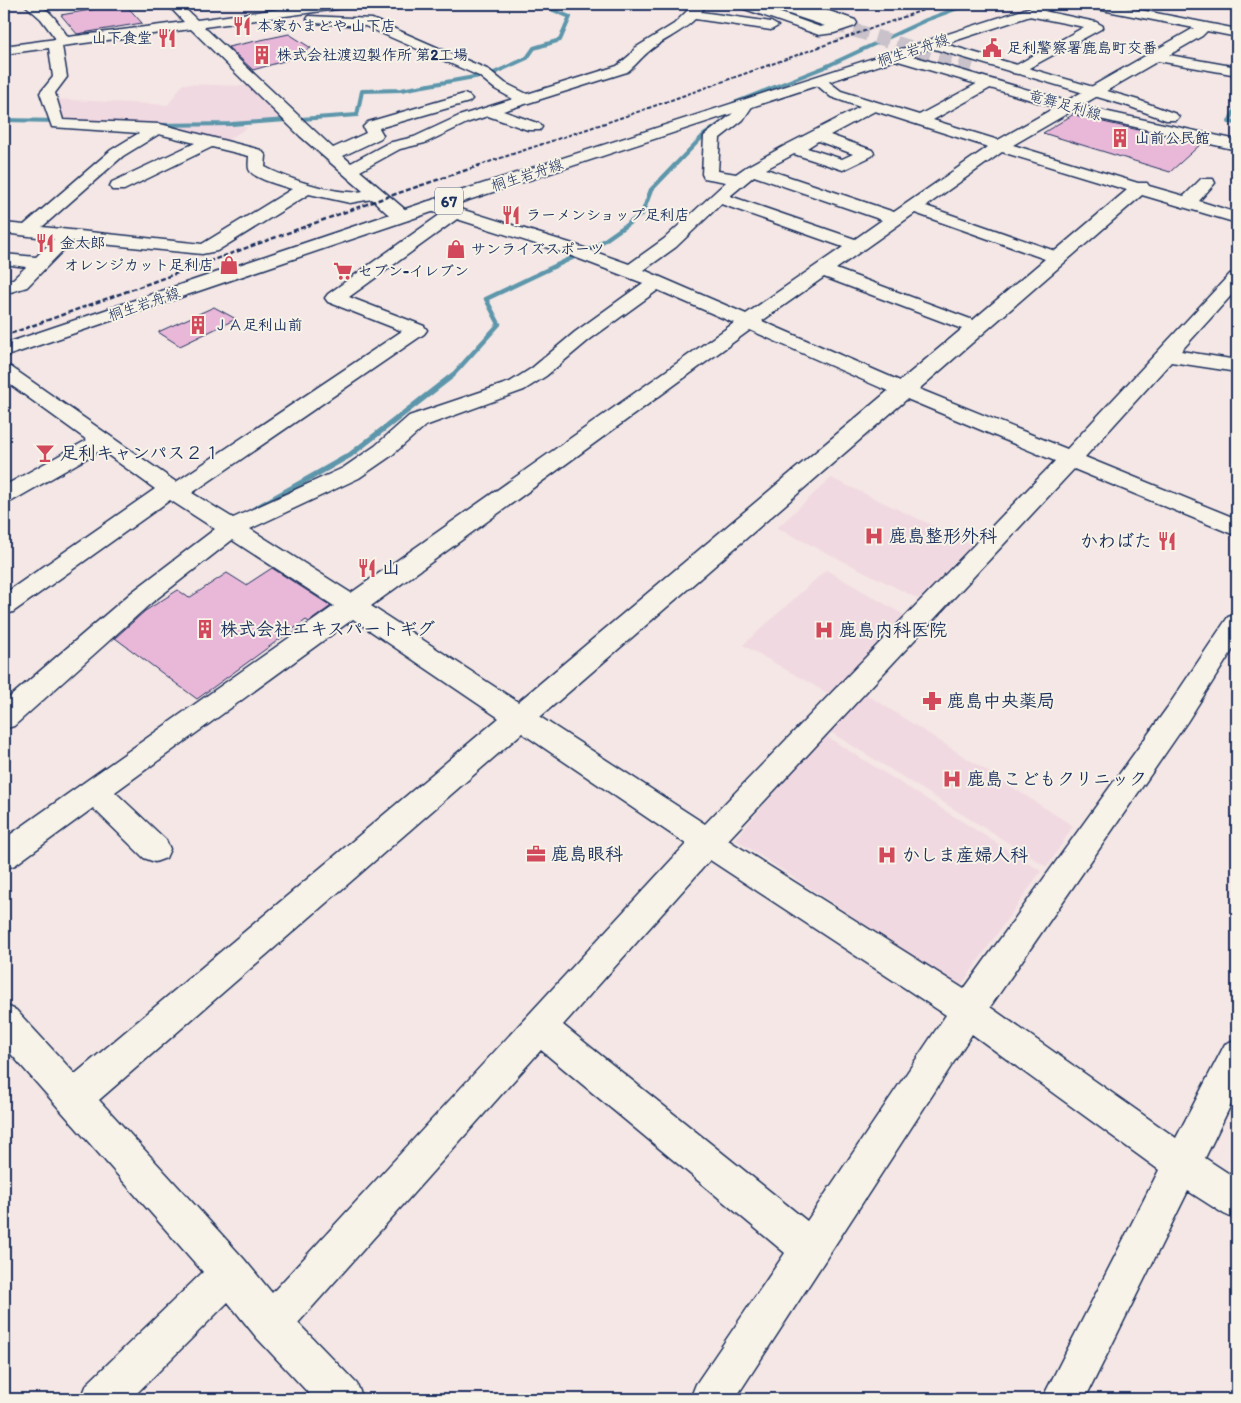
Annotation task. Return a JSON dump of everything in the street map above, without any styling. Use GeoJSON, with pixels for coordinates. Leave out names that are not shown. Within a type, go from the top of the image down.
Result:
{"type":"FeatureCollection","features":[{"type":"Feature","properties":{"kind":"street"},"geometry":{"type":"LineString","coordinates":[[30,4],[46,16],[60,43],[60,77],[46,93],[57,124],[156,129],[255,153],[258,156],[257,169],[306,188],[357,198],[374,192]]}},
{"type":"Feature","properties":{"kind":"street"},"geometry":{"type":"LineString","coordinates":[[172,4],[306,133],[402,216]]}},
{"type":"Feature","properties":{"kind":"street"},"geometry":{"type":"LineString","coordinates":[[262,4],[277,14]]}},
{"type":"Feature","properties":{"kind":"street"},"geometry":{"type":"LineString","coordinates":[[5,50],[194,26],[344,4]]}},
{"type":"Feature","properties":{"kind":"street"},"geometry":{"type":"LineString","coordinates":[[744,4],[819,31],[829,30],[850,22],[797,4]]}},
{"type":"Feature","properties":{"kind":"street"},"geometry":{"type":"LineString","coordinates":[[774,4],[833,24]]}},
{"type":"Feature","properties":{"kind":"street","name":"桐生岩舟線"},"geometry":{"type":"LineString","coordinates":[[4,351],[432,206],[1053,4]]}},
{"type":"Feature","properties":{"kind":"street"},"geometry":{"type":"LineString","coordinates":[[1092,4],[1237,33]]}},
{"type":"Feature","properties":{"kind":"street"},"geometry":{"type":"LineString","coordinates":[[350,170],[394,146],[419,140],[450,124],[622,69],[636,58],[640,51],[679,27],[693,7],[788,29]]}},
{"type":"Feature","properties":{"kind":"street"},"geometry":{"type":"LineString","coordinates":[[297,11],[318,20],[367,22],[484,73],[500,86],[525,99]]}},
{"type":"Feature","properties":{"kind":"street"},"geometry":{"type":"LineString","coordinates":[[1018,70],[1096,26],[1029,12]]}},
{"type":"Feature","properties":{"kind":"street"},"geometry":{"type":"LineString","coordinates":[[4,856],[354,607],[748,322],[1000,146],[1197,34],[1204,27]]}},
{"type":"Feature","properties":{"kind":"street","name":"竜舞足利線"},"geometry":{"type":"LineString","coordinates":[[931,44],[1018,70],[1090,96]]}},
{"type":"Feature","properties":{"kind":"street","name":"竜舞足利線"},"geometry":{"type":"LineString","coordinates":[[896,56],[1070,107],[1129,122],[1237,145]]}},
{"type":"Feature","properties":{"kind":"street"},"geometry":{"type":"LineString","coordinates":[[1157,57],[1237,71]]}},
{"type":"Feature","properties":{"kind":"street"},"geometry":{"type":"LineString","coordinates":[[974,66],[1090,96],[1237,145]]}},
{"type":"Feature","properties":{"kind":"street"},"geometry":{"type":"LineString","coordinates":[[819,81],[836,94],[1237,218]]}},
{"type":"Feature","properties":{"kind":"street"},"geometry":{"type":"LineString","coordinates":[[920,121],[989,83]]}},
{"type":"Feature","properties":{"kind":"street"},"geometry":{"type":"LineString","coordinates":[[332,155],[375,135],[372,125],[464,98]]}},
{"type":"Feature","properties":{"kind":"street"},"geometry":{"type":"LineString","coordinates":[[745,105],[738,117],[712,136],[710,174],[746,175],[896,219]]}},
{"type":"Feature","properties":{"kind":"street"},"geometry":{"type":"LineString","coordinates":[[630,271],[670,243],[718,197],[746,175],[792,148],[873,106]]}},
{"type":"Feature","properties":{"kind":"street"},"geometry":{"type":"LineString","coordinates":[[487,111],[534,126]]}},
{"type":"Feature","properties":{"kind":"street"},"geometry":{"type":"LineString","coordinates":[[27,231],[117,153],[156,129]]}},
{"type":"Feature","properties":{"kind":"street"},"geometry":{"type":"LineString","coordinates":[[792,148],[843,165],[866,153],[816,135]]}},
{"type":"Feature","properties":{"kind":"street"},"geometry":{"type":"LineString","coordinates":[[118,186],[209,142]]}},
{"type":"Feature","properties":{"kind":"street"},"geometry":{"type":"LineString","coordinates":[[1188,202],[1207,183]]}},
{"type":"Feature","properties":{"kind":"street"},"geometry":{"type":"LineString","coordinates":[[74,1098],[1141,187]]}},
{"type":"Feature","properties":{"kind":"street"},"geometry":{"type":"LineString","coordinates":[[4,228],[202,250],[211,247],[306,188]]}},
{"type":"Feature","properties":{"kind":"street"},"geometry":{"type":"LineString","coordinates":[[718,197],[857,246]]}},
{"type":"Feature","properties":{"kind":"street"},"geometry":{"type":"LineString","coordinates":[[432,206],[567,248],[630,271],[904,390],[1237,528]]}},
{"type":"Feature","properties":{"kind":"street"},"geometry":{"type":"LineString","coordinates":[[913,207],[1058,258]]}},
{"type":"Feature","properties":{"kind":"street"},"geometry":{"type":"LineString","coordinates":[[4,606],[173,491],[417,330],[335,298],[454,213]]}},
{"type":"Feature","properties":{"kind":"street"},"geometry":{"type":"LineString","coordinates":[[4,288],[20,283],[68,236]]}},
{"type":"Feature","properties":{"kind":"street"},"geometry":{"type":"LineString","coordinates":[[4,259],[41,263]]}},
{"type":"Feature","properties":{"kind":"street"},"geometry":{"type":"LineString","coordinates":[[822,270],[977,328]]}},
{"type":"Feature","properties":{"kind":"street"},"geometry":{"type":"LineString","coordinates":[[271,1324],[707,842],[1070,458],[1237,278]]}},
{"type":"Feature","properties":{"kind":"street"},"geometry":{"type":"LineString","coordinates":[[4,718],[141,598],[232,528],[351,473],[383,451],[417,421],[517,386],[539,372],[582,336],[657,282]]}},
{"type":"Feature","properties":{"kind":"street"},"geometry":{"type":"LineString","coordinates":[[1166,355],[1237,366]]}},
{"type":"Feature","properties":{"kind":"street"},"geometry":{"type":"LineString","coordinates":[[4,371],[13,388],[103,440],[173,491],[354,607],[707,842],[968,1012],[1183,1165],[1237,1201]]}},
{"type":"Feature","properties":{"kind":"street"},"geometry":{"type":"LineString","coordinates":[[4,496],[103,440]]}},
{"type":"Feature","properties":{"kind":"street"},"geometry":{"type":"LineString","coordinates":[[712,1399],[968,1012],[1177,715],[1237,623]]}},
{"type":"Feature","properties":{"kind":"street"},"geometry":{"type":"LineString","coordinates":[[95,791],[155,849]]}},
{"type":"Feature","properties":{"kind":"street"},"geometry":{"type":"LineString","coordinates":[[4,1021],[230,1273],[271,1324],[342,1399]]}},
{"type":"Feature","properties":{"kind":"street"},"geometry":{"type":"LineString","coordinates":[[540,1027],[811,1249]]}},
{"type":"Feature","properties":{"kind":"street"},"geometry":{"type":"LineString","coordinates":[[1063,1399],[1237,1056]]}},
{"type":"Feature","properties":{"kind":"street"},"geometry":{"type":"LineString","coordinates":[[102,1399],[230,1273]]}},
{"type":"Feature","properties":{"kind":"shaded area"},"geometry":{"type":"Polygon","coordinates":[[[183,84],[248,86],[284,120],[239,124],[224,123],[222,125],[248,127],[223,143],[153,126],[61,122],[52,99],[168,105],[183,84]]]}},
{"type":"Feature","properties":{"kind":"shaded area","name":"鹿島整形外科"},"geometry":{"type":"Polygon","coordinates":[[[831,478],[972,544],[919,599],[777,528],[831,478]]]}},
{"type":"Feature","properties":{"kind":"shaded area","name":"鹿島内科医院"},"geometry":{"type":"Polygon","coordinates":[[[826,570],[904,615],[829,694],[743,645],[826,570]]]}},
{"type":"Feature","properties":{"kind":"shaded area","name":"鹿島こどもクリニック"},"geometry":{"type":"Polygon","coordinates":[[[866,694],[1073,826],[1047,867],[829,731],[866,694]]]}},
{"type":"Feature","properties":{"kind":"shaded area","name":"かしま産婦人科"},"geometry":{"type":"Polygon","coordinates":[[[824,735],[1041,871],[960,987],[735,839],[824,735]]]}},
{"type":"Feature","properties":{"kind":"building"},"geometry":{"type":"Polygon","coordinates":[[[125,4],[142,23],[77,34],[61,15],[125,4]]]}},
{"type":"Feature","properties":{"kind":"building","name":"株式会社渡辺製作所 第2工場"},"geometry":{"type":"Polygon","coordinates":[[[289,34],[311,48],[284,61],[253,70],[228,47],[289,34]]]}},
{"type":"Feature","properties":{"kind":"building","name":"山前公民館"},"geometry":{"type":"Polygon","coordinates":[[[1074,114],[1201,144],[1170,172],[1043,133],[1074,114]]]}},
{"type":"Feature","properties":{"kind":"building","name":"ＪＡ足利山前"},"geometry":{"type":"Polygon","coordinates":[[[214,307],[236,319],[180,346],[158,332],[214,307]]]}},
{"type":"Feature","properties":{"kind":"building","name":"株式会社エキスパートギグ"},"geometry":{"type":"Polygon","coordinates":[[[272,568],[331,606],[309,622],[306,620],[197,699],[115,638],[145,611],[178,590],[189,598],[227,573],[246,585],[272,568]]]}},
{"type":"Feature","properties":{"kind":"waterway"},"geometry":{"type":"LineString","coordinates":[[494,73],[527,58],[534,48],[560,40],[570,17],[553,10],[552,4]]}},
{"type":"Feature","properties":{"kind":"waterway"},"geometry":{"type":"LineString","coordinates":[[674,166],[704,135],[730,117],[734,103],[825,67],[926,20],[969,4]]}},
{"type":"Feature","properties":{"kind":"waterway"},"geometry":{"type":"LineString","coordinates":[[157,125],[232,124],[357,115],[362,91],[401,90],[480,76]]}},
{"type":"Feature","properties":{"kind":"waterway"},"geometry":{"type":"LineString","coordinates":[[1237,106],[1229,122],[1237,123]]}},
{"type":"Feature","properties":{"kind":"waterway"},"geometry":{"type":"LineString","coordinates":[[4,120],[59,121]]}},
{"type":"Feature","properties":{"kind":"waterway"},"geometry":{"type":"LineString","coordinates":[[453,375],[499,324],[486,299],[595,247],[642,214],[651,190],[675,165]]}},
{"type":"Feature","properties":{"kind":"waterway"},"geometry":{"type":"LineString","coordinates":[[253,510],[350,455],[453,375]]}},
{"type":"Feature","properties":{"kind":"tunnel"},"geometry":{"type":"LineString","coordinates":[[833,24],[974,66]]}},
{"type":"Feature","properties":{"kind":"railway"},"geometry":{"type":"LineString","coordinates":[[477,166],[629,115],[940,4]]}},
{"type":"Feature","properties":{"kind":"railway"},"geometry":{"type":"LineString","coordinates":[[4,336],[381,199],[481,165]]}},
{"type":"Feature","properties":{"kind":"place","name":"本家かまどや 山下店"},"geometry":{"type":"Point","coordinates":[242,26]}},
{"type":"Feature","properties":{"kind":"place","name":"山下食堂"},"geometry":{"type":"Point","coordinates":[167,38]}},
{"type":"Feature","properties":{"kind":"place","name":"足利警察署鹿島町交番"},"geometry":{"type":"Point","coordinates":[992,48]}},
{"type":"Feature","properties":{"kind":"place","name":"株式会社渡辺製作所 第2工場"},"geometry":{"type":"Point","coordinates":[262,55]}},
{"type":"Feature","properties":{"kind":"place","name":"山前公民館"},"geometry":{"type":"Point","coordinates":[1120,138]}},
{"type":"Feature","properties":{"kind":"place","name":"ラーメンショップ足利店"},"geometry":{"type":"Point","coordinates":[511,215]}},
{"type":"Feature","properties":{"kind":"place","name":"金太郎"},"geometry":{"type":"Point","coordinates":[45,243]}},
{"type":"Feature","properties":{"kind":"place","name":"サンライズスポーツ"},"geometry":{"type":"Point","coordinates":[456,249]}},
{"type":"Feature","properties":{"kind":"place","name":"オレンジカット足利店"},"geometry":{"type":"Point","coordinates":[229,265]}},
{"type":"Feature","properties":{"kind":"place","name":"セブン-イレブン"},"geometry":{"type":"Point","coordinates":[343,271]}},
{"type":"Feature","properties":{"kind":"place","name":"ＪＡ足利山前"},"geometry":{"type":"Point","coordinates":[198,325]}},
{"type":"Feature","properties":{"kind":"place","name":"足利キャンパス２１"},"geometry":{"type":"Point","coordinates":[45,453]}},
{"type":"Feature","properties":{"kind":"place","name":"鹿島整形外科"},"geometry":{"type":"Point","coordinates":[874,536]}},
{"type":"Feature","properties":{"kind":"place","name":"かわばた"},"geometry":{"type":"Point","coordinates":[1167,541]}},
{"type":"Feature","properties":{"kind":"place","name":"山"},"geometry":{"type":"Point","coordinates":[367,568]}},
{"type":"Feature","properties":{"kind":"place","name":"株式会社エキスパートギグ"},"geometry":{"type":"Point","coordinates":[205,629]}},
{"type":"Feature","properties":{"kind":"place","name":"鹿島内科医院"},"geometry":{"type":"Point","coordinates":[824,630]}},
{"type":"Feature","properties":{"kind":"place","name":"鹿島中央薬局"},"geometry":{"type":"Point","coordinates":[932,701]}},
{"type":"Feature","properties":{"kind":"place","name":"鹿島こどもクリニック"},"geometry":{"type":"Point","coordinates":[952,779]}},
{"type":"Feature","properties":{"kind":"place","name":"鹿島眼科"},"geometry":{"type":"Point","coordinates":[536,854]}},
{"type":"Feature","properties":{"kind":"place","name":"かしま産婦人科"},"geometry":{"type":"Point","coordinates":[887,855]}}]}
